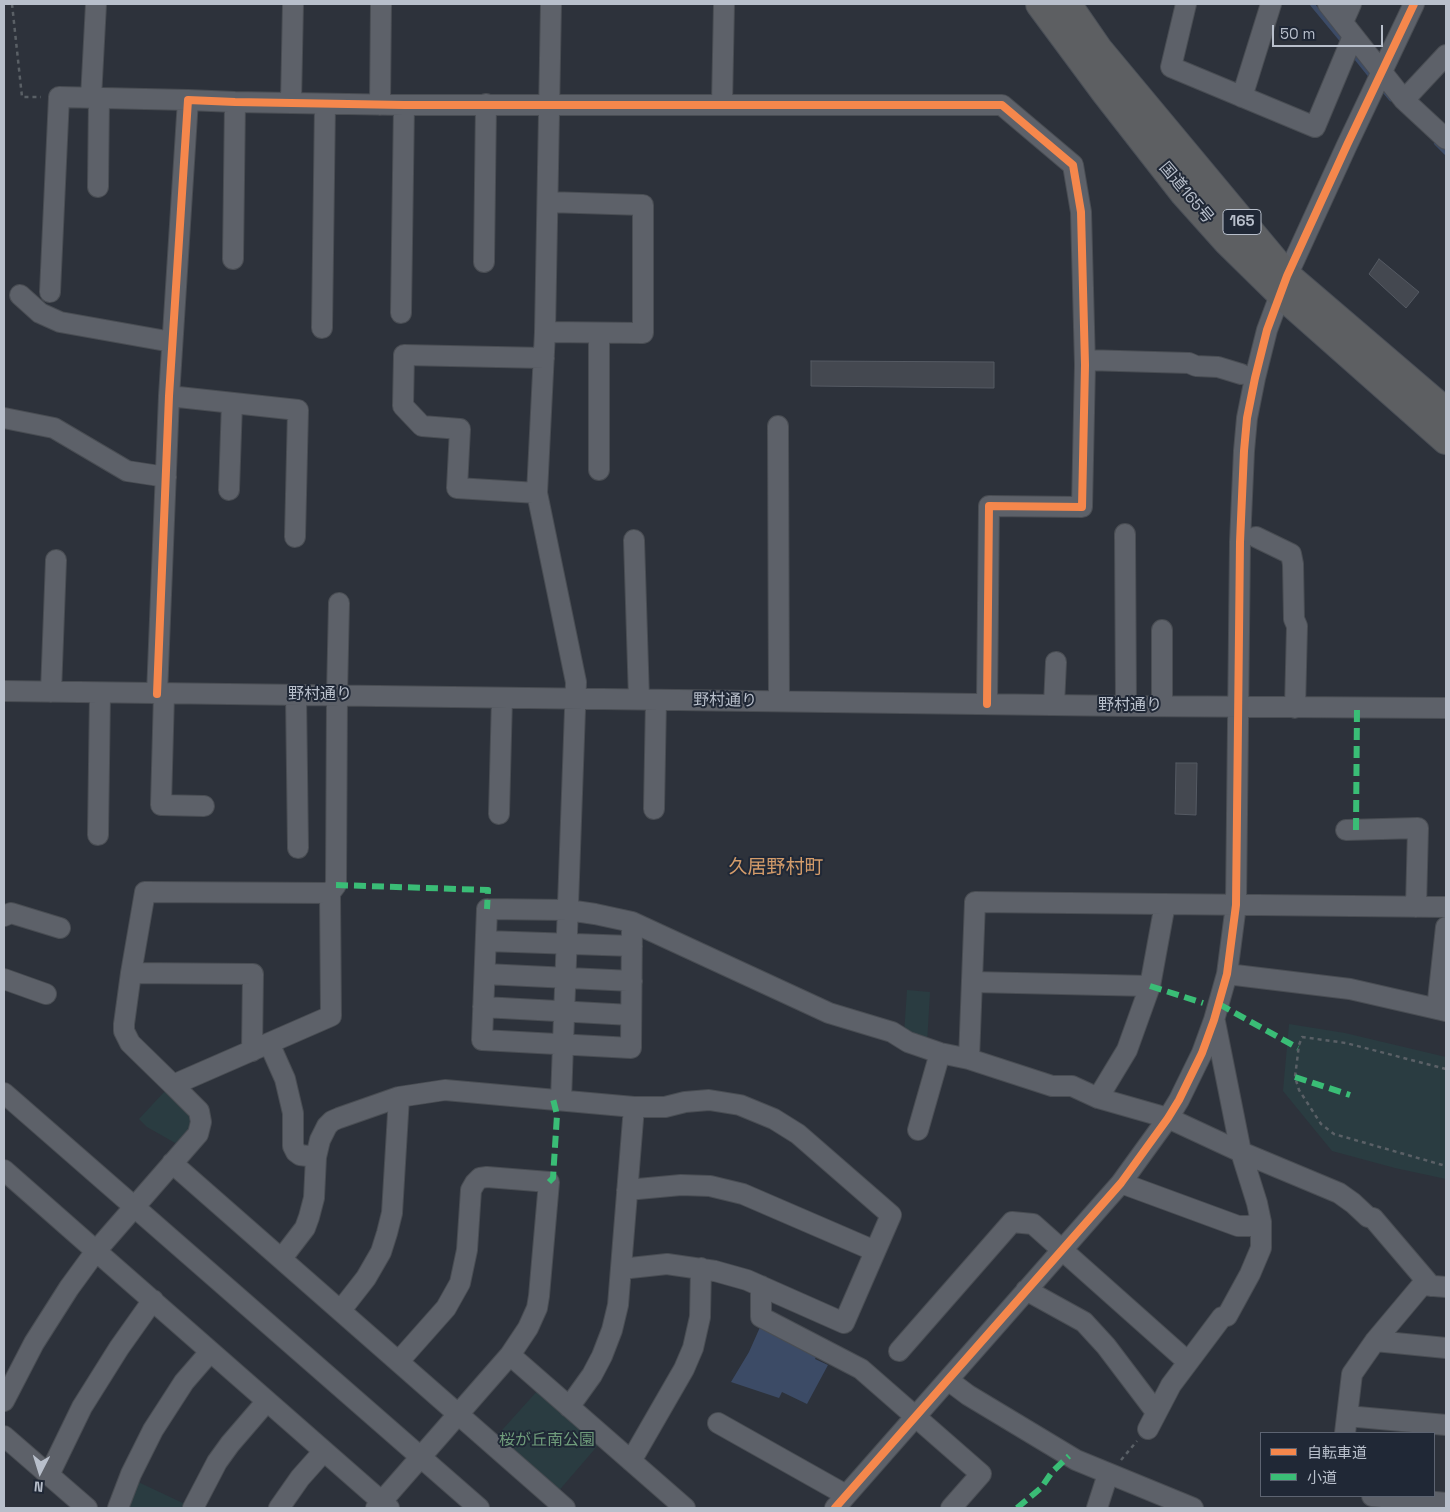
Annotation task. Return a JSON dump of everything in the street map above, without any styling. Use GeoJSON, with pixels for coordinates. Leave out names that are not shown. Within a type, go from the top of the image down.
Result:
{"type":"FeatureCollection","features":[{"type":"Feature","properties":{"kind":"highway","name":"国道165号"},"geometry":{"type":"LineString","coordinates":[[1040,4],[1100,86],[1184,193],[1227,241],[1446,412]]}},
{"type":"Feature","properties":{"kind":"highway","name":"国道165号"},"geometry":{"type":"LineString","coordinates":[[1067,4],[1098,49],[1284,285],[1446,440]]}},
{"type":"Feature","properties":{"kind":"street"},"geometry":{"type":"LineString","coordinates":[[96,4],[95,98],[98,187]]}},
{"type":"Feature","properties":{"kind":"street"},"geometry":{"type":"LineString","coordinates":[[291,103],[293,4]]}},
{"type":"Feature","properties":{"kind":"street"},"geometry":{"type":"LineString","coordinates":[[380,105],[381,4]]}},
{"type":"Feature","properties":{"kind":"street"},"geometry":{"type":"LineString","coordinates":[[550,4],[545,332],[537,493],[576,682],[562,1100]]}},
{"type":"Feature","properties":{"kind":"street"},"geometry":{"type":"LineString","coordinates":[[722,105],[724,4]]}},
{"type":"Feature","properties":{"kind":"street"},"geometry":{"type":"LineString","coordinates":[[1186,4],[1171,67],[1315,127],[1348,38],[1351,4]]}},
{"type":"Feature","properties":{"kind":"street"},"geometry":{"type":"LineString","coordinates":[[1242,97],[1272,4]]}},
{"type":"Feature","properties":{"kind":"street"},"geometry":{"type":"LineString","coordinates":[[1328,4],[1348,38],[1378,81],[1404,100],[1446,139]]}},
{"type":"Feature","properties":{"kind":"street"},"geometry":{"type":"LineString","coordinates":[[718,1423],[841,1502],[1120,1182],[1168,1118],[1179,1100],[1202,1053],[1214,1020],[1227,974],[1236,905],[1240,533],[1246,427],[1255,378],[1267,330],[1284,285],[1414,4]]}},
{"type":"Feature","properties":{"kind":"street"},"geometry":{"type":"LineString","coordinates":[[1404,100],[1445,58]]}},
{"type":"Feature","properties":{"kind":"street"},"geometry":{"type":"LineString","coordinates":[[50,292],[59,98],[380,105],[1002,105],[1073,165],[1080,212],[1085,360],[1082,507],[989,506],[987,704]]}},
{"type":"Feature","properties":{"kind":"street"},"geometry":{"type":"LineString","coordinates":[[188,100],[169,396],[161,694],[161,805],[204,806]]}},
{"type":"Feature","properties":{"kind":"street"},"geometry":{"type":"LineString","coordinates":[[233,260],[235,102]]}},
{"type":"Feature","properties":{"kind":"street"},"geometry":{"type":"LineString","coordinates":[[322,328],[325,104]]}},
{"type":"Feature","properties":{"kind":"street"},"geometry":{"type":"LineString","coordinates":[[484,262],[486,104]]}},
{"type":"Feature","properties":{"kind":"street"},"geometry":{"type":"LineString","coordinates":[[401,313],[404,105]]}},
{"type":"Feature","properties":{"kind":"street"},"geometry":{"type":"LineString","coordinates":[[545,332],[642,333],[643,205],[548,202]]}},
{"type":"Feature","properties":{"kind":"street"},"geometry":{"type":"LineString","coordinates":[[20,295],[40,313],[60,322],[172,342]]}},
{"type":"Feature","properties":{"kind":"street"},"geometry":{"type":"LineString","coordinates":[[598,470],[599,333]]}},
{"type":"Feature","properties":{"kind":"street"},"geometry":{"type":"LineString","coordinates":[[537,493],[457,488],[460,429],[422,426],[403,406],[404,355],[544,358]]}},
{"type":"Feature","properties":{"kind":"street"},"geometry":{"type":"LineString","coordinates":[[1085,360],[1189,362],[1196,366],[1218,367],[1240,374]]}},
{"type":"Feature","properties":{"kind":"street"},"geometry":{"type":"LineString","coordinates":[[169,396],[298,410],[295,537]]}},
{"type":"Feature","properties":{"kind":"street"},"geometry":{"type":"LineString","coordinates":[[229,490],[232,403]]}},
{"type":"Feature","properties":{"kind":"street"},"geometry":{"type":"LineString","coordinates":[[4,418],[54,428],[127,471],[166,477]]}},
{"type":"Feature","properties":{"kind":"street"},"geometry":{"type":"LineString","coordinates":[[778,426],[779,701]]}},
{"type":"Feature","properties":{"kind":"street"},"geometry":{"type":"LineString","coordinates":[[1125,534],[1126,706]]}},
{"type":"Feature","properties":{"kind":"street"},"geometry":{"type":"LineString","coordinates":[[1256,537],[1291,554],[1293,564],[1294,619],[1297,626],[1295,708]]}},
{"type":"Feature","properties":{"kind":"street"},"geometry":{"type":"LineString","coordinates":[[634,540],[648,699],[654,809]]}},
{"type":"Feature","properties":{"kind":"street"},"geometry":{"type":"LineString","coordinates":[[51,692],[56,560]]}},
{"type":"Feature","properties":{"kind":"street"},"geometry":{"type":"LineString","coordinates":[[173,1085],[331,1016],[330,893],[336,885],[337,695],[340,603]]}},
{"type":"Feature","properties":{"kind":"street"},"geometry":{"type":"LineString","coordinates":[[1162,630],[1162,706]]}},
{"type":"Feature","properties":{"kind":"street"},"geometry":{"type":"LineString","coordinates":[[1054,705],[1056,662]]}},
{"type":"Feature","properties":{"kind":"street","name":"野村通り"},"geometry":{"type":"LineString","coordinates":[[4,691],[1295,708],[1446,708]]}},
{"type":"Feature","properties":{"kind":"street"},"geometry":{"type":"LineString","coordinates":[[98,835],[100,693]]}},
{"type":"Feature","properties":{"kind":"street"},"geometry":{"type":"LineString","coordinates":[[296,695],[298,848]]}},
{"type":"Feature","properties":{"kind":"street"},"geometry":{"type":"LineString","coordinates":[[498,814],[502,698]]}},
{"type":"Feature","properties":{"kind":"street"},"geometry":{"type":"LineString","coordinates":[[1346,830],[1418,828],[1416,907]]}},
{"type":"Feature","properties":{"kind":"street"},"geometry":{"type":"LineString","coordinates":[[4,1401],[34,1343],[69,1288],[96,1251],[198,1134],[202,1122],[196,1106],[127,1039],[124,1024],[145,892],[330,893]]}},
{"type":"Feature","properties":{"kind":"street"},"geometry":{"type":"LineString","coordinates":[[632,922],[631,1048],[482,1040],[487,909],[568,902],[595,914],[632,922],[829,1013],[892,1032],[908,1042],[940,1053],[969,1059],[1052,1086],[1072,1086],[1098,1098],[1168,1118],[1241,1152],[1340,1193],[1368,1217],[1373,1218],[1439,1287]]}},
{"type":"Feature","properties":{"kind":"street"},"geometry":{"type":"LineString","coordinates":[[969,1059],[975,902],[1446,907]]}},
{"type":"Feature","properties":{"kind":"street"},"geometry":{"type":"LineString","coordinates":[[1098,1098],[1126,1050],[1150,986],[1165,904]]}},
{"type":"Feature","properties":{"kind":"street"},"geometry":{"type":"LineString","coordinates":[[4,916],[11,913],[60,928]]}},
{"type":"Feature","properties":{"kind":"street"},"geometry":{"type":"LineString","coordinates":[[1227,974],[1350,990],[1442,1010],[1446,927]]}},
{"type":"Feature","properties":{"kind":"street"},"geometry":{"type":"LineString","coordinates":[[486,941],[632,946]]}},
{"type":"Feature","properties":{"kind":"street"},"geometry":{"type":"LineString","coordinates":[[131,973],[253,974],[260,1047],[286,1079],[293,1113],[293,1146],[300,1155],[316,1158]]}},
{"type":"Feature","properties":{"kind":"street"},"geometry":{"type":"LineString","coordinates":[[485,974],[632,981]]}},
{"type":"Feature","properties":{"kind":"street"},"geometry":{"type":"LineString","coordinates":[[4,979],[46,994]]}},
{"type":"Feature","properties":{"kind":"street"},"geometry":{"type":"LineString","coordinates":[[972,982],[1150,986]]}},
{"type":"Feature","properties":{"kind":"street"},"geometry":{"type":"LineString","coordinates":[[483,1007],[631,1015]]}},
{"type":"Feature","properties":{"kind":"street"},"geometry":{"type":"LineString","coordinates":[[1026,1290],[1084,1322],[1106,1346],[1152,1420],[1171,1385],[1222,1317],[1227,1316],[1257,1260],[1261,1248],[1261,1222],[1241,1152],[1214,1020]]}},
{"type":"Feature","properties":{"kind":"street"},"geometry":{"type":"LineString","coordinates":[[918,1130],[940,1053]]}},
{"type":"Feature","properties":{"kind":"street"},"geometry":{"type":"LineString","coordinates":[[282,1258],[305,1228],[309,1217],[314,1198],[316,1158],[320,1140],[327,1126],[332,1121],[399,1097],[445,1090],[634,1107],[665,1107],[696,1101],[722,1102],[740,1106],[774,1119],[798,1134],[891,1215],[844,1323],[747,1280],[702,1268],[667,1264],[622,1270]]}},
{"type":"Feature","properties":{"kind":"street"},"geometry":{"type":"LineString","coordinates":[[4,1093],[479,1508]]}},
{"type":"Feature","properties":{"kind":"street"},"geometry":{"type":"LineString","coordinates":[[341,1310],[366,1278],[380,1252],[387,1232],[392,1213],[399,1097]]}},
{"type":"Feature","properties":{"kind":"street"},"geometry":{"type":"LineString","coordinates":[[569,1407],[592,1374],[605,1347],[618,1305],[634,1107]]}},
{"type":"Feature","properties":{"kind":"street"},"geometry":{"type":"LineString","coordinates":[[172,1163],[565,1508]]}},
{"type":"Feature","properties":{"kind":"street"},"geometry":{"type":"LineString","coordinates":[[4,1170],[324,1451],[382,1506],[420,1457],[510,1355],[528,1328],[537,1308],[541,1282],[549,1182],[487,1177],[480,1178],[475,1182],[471,1190],[465,1258],[460,1283],[446,1308],[399,1361]]}},
{"type":"Feature","properties":{"kind":"street"},"geometry":{"type":"LineString","coordinates":[[1120,1182],[1238,1226],[1249,1226],[1261,1222]]}},
{"type":"Feature","properties":{"kind":"street"},"geometry":{"type":"LineString","coordinates":[[627,1190],[682,1185],[710,1186],[743,1194],[875,1251]]}},
{"type":"Feature","properties":{"kind":"street"},"geometry":{"type":"LineString","coordinates":[[899,1351],[1012,1222],[1033,1224],[1188,1362]]}},
{"type":"Feature","properties":{"kind":"street"},"geometry":{"type":"LineString","coordinates":[[631,1460],[684,1369],[694,1348],[700,1317],[702,1268]]}},
{"type":"Feature","properties":{"kind":"street"},"geometry":{"type":"LineString","coordinates":[[1439,1287],[1422,1285],[1375,1341],[1352,1374],[1346,1424],[1446,1425]]}},
{"type":"Feature","properties":{"kind":"street"},"geometry":{"type":"LineString","coordinates":[[761,1286],[761,1317],[861,1369],[981,1474],[951,1508]]}},
{"type":"Feature","properties":{"kind":"street"},"geometry":{"type":"LineString","coordinates":[[49,1475],[82,1407],[119,1348],[153,1300]]}},
{"type":"Feature","properties":{"kind":"street"},"geometry":{"type":"LineString","coordinates":[[1375,1341],[1446,1348]]}},
{"type":"Feature","properties":{"kind":"street"},"geometry":{"type":"LineString","coordinates":[[118,1508],[131,1474],[153,1430],[184,1382],[210,1352]]}},
{"type":"Feature","properties":{"kind":"street"},"geometry":{"type":"LineString","coordinates":[[510,1355],[685,1508]]}},
{"type":"Feature","properties":{"kind":"street"},"geometry":{"type":"LineString","coordinates":[[948,1380],[968,1395],[1076,1460],[1190,1508]]}},
{"type":"Feature","properties":{"kind":"street"},"geometry":{"type":"LineString","coordinates":[[193,1508],[217,1462],[267,1401]]}},
{"type":"Feature","properties":{"kind":"street"},"geometry":{"type":"LineString","coordinates":[[4,1436],[87,1508]]}},
{"type":"Feature","properties":{"kind":"street"},"geometry":{"type":"LineString","coordinates":[[279,1508],[300,1478],[324,1451]]}},
{"type":"Feature","properties":{"kind":"street"},"geometry":{"type":"LineString","coordinates":[[1097,1508],[1108,1474]]}},
{"type":"Feature","properties":{"kind":"street"},"geometry":{"type":"LineString","coordinates":[[1376,1497],[1401,1504],[1446,1503]]}},
{"type":"Feature","properties":{"kind":"path"},"geometry":{"type":"LineString","coordinates":[[12,4],[22,97],[59,98]]}},
{"type":"Feature","properties":{"kind":"path"},"geometry":{"type":"LineString","coordinates":[[1446,1069],[1346,1042],[1302,1037],[1299,1045],[1295,1077],[1299,1090],[1321,1124],[1334,1134],[1446,1166]]}},
{"type":"Feature","properties":{"kind":"path"},"geometry":{"type":"LineString","coordinates":[[1108,1474],[1152,1420]]}},
{"type":"Feature","properties":{"kind":"green space"},"geometry":{"type":"Polygon","coordinates":[[[907,990],[930,992],[927,1044],[904,1034],[907,990]]]}},
{"type":"Feature","properties":{"kind":"green space"},"geometry":{"type":"Polygon","coordinates":[[[1289,1024],[1345,1033],[1446,1057],[1446,1179],[1332,1151],[1283,1091],[1289,1024]]]}},
{"type":"Feature","properties":{"kind":"green space"},"geometry":{"type":"Polygon","coordinates":[[[166,1090],[190,1112],[192,1129],[177,1144],[147,1127],[139,1119],[166,1090]]]}},
{"type":"Feature","properties":{"kind":"green space","name":"桜が丘南公園"},"geometry":{"type":"Polygon","coordinates":[[[539,1389],[600,1443],[556,1494],[494,1439],[539,1389]]]}},
{"type":"Feature","properties":{"kind":"green space"},"geometry":{"type":"Polygon","coordinates":[[[134,1480],[187,1505],[186,1508],[124,1508],[134,1480]]]}},
{"type":"Feature","properties":{"kind":"water"},"geometry":{"type":"Polygon","coordinates":[[[761,1325],[817,1355],[815,1359],[828,1365],[807,1404],[782,1392],[779,1398],[731,1382],[749,1352],[761,1325]]]}},
{"type":"Feature","properties":{"kind":"building"},"geometry":{"type":"Polygon","coordinates":[[[1379,259],[1419,292],[1406,308],[1369,274],[1379,259]]]}},
{"type":"Feature","properties":{"kind":"building"},"geometry":{"type":"Polygon","coordinates":[[[811,361],[994,362],[994,388],[811,386],[811,361]]]}},
{"type":"Feature","properties":{"kind":"building"},"geometry":{"type":"Polygon","coordinates":[[[1176,763],[1197,763],[1196,815],[1175,814],[1176,763]]]}},
{"type":"Feature","properties":{"kind":"waterway"},"geometry":{"type":"LineString","coordinates":[[1312,4],[1345,44]]}},
{"type":"Feature","properties":{"kind":"waterway"},"geometry":{"type":"LineString","coordinates":[[1353,54],[1373,79]]}},
{"type":"Feature","properties":{"kind":"waterway"},"geometry":{"type":"LineString","coordinates":[[1380,86],[1391,99]]}},
{"type":"Feature","properties":{"kind":"waterway"},"geometry":{"type":"LineString","coordinates":[[1436,143],[1446,153]]}},
{"type":"Feature","properties":{"kind":"marked path"},"geometry":{"type":"LineString","coordinates":[[1356,830],[1357,708]]}},
{"type":"Feature","properties":{"kind":"marked path"},"geometry":{"type":"LineString","coordinates":[[336,885],[488,890],[487,909]]}},
{"type":"Feature","properties":{"kind":"marked path"},"geometry":{"type":"LineString","coordinates":[[1150,986],[1203,1003]]}},
{"type":"Feature","properties":{"kind":"marked path"},"geometry":{"type":"LineString","coordinates":[[1219,1004],[1298,1048]]}},
{"type":"Feature","properties":{"kind":"marked path"},"geometry":{"type":"LineString","coordinates":[[1295,1077],[1350,1095]]}},
{"type":"Feature","properties":{"kind":"marked path"},"geometry":{"type":"LineString","coordinates":[[549,1182],[553,1178],[557,1115],[553,1099]]}},
{"type":"Feature","properties":{"kind":"marked path"},"geometry":{"type":"LineString","coordinates":[[1017,1508],[1041,1488],[1052,1472],[1069,1456]]}},
{"type":"Feature","properties":{"kind":"cycle path"},"geometry":{"type":"LineString","coordinates":[[835,1508],[1121,1183],[1168,1118],[1202,1053],[1227,974],[1236,905],[1240,542],[1247,418],[1255,378],[1267,330],[1287,276],[1414,4]]}},
{"type":"Feature","properties":{"kind":"cycle path"},"geometry":{"type":"LineString","coordinates":[[157,694],[169,396],[188,100],[404,105],[1002,105],[1073,165],[1081,212],[1085,365],[1082,507],[989,506],[987,704]]}},
{"type":"Feature","properties":{"kind":"district","name":"久居野村町"},"geometry":{"type":"Point","coordinates":[776,868]}}]}
